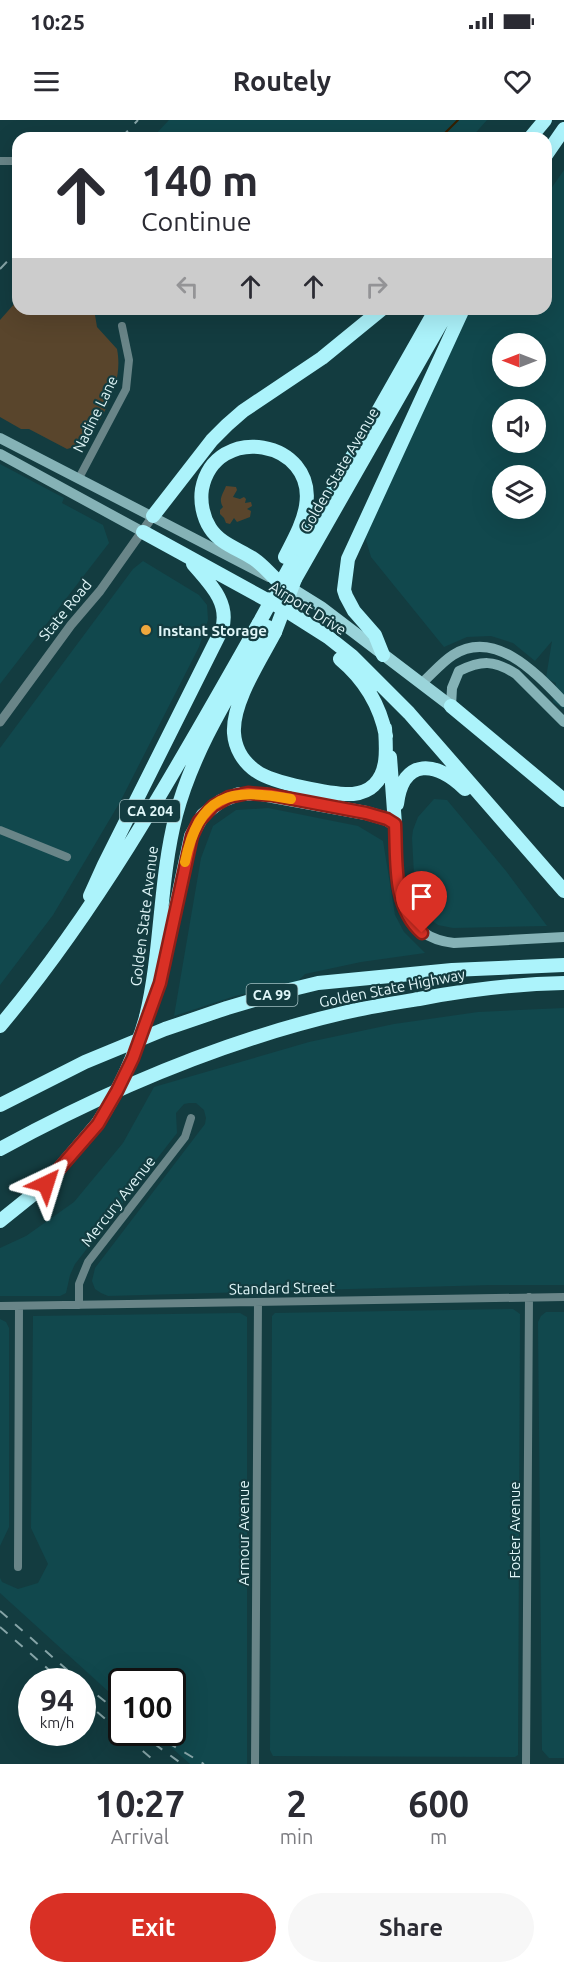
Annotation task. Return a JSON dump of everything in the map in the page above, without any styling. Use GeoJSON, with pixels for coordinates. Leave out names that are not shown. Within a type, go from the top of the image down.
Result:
{"type":"FeatureCollection","features":[{"type":"Feature","properties":{"kind":"highway"},"geometry":{"type":"LineString","coordinates":[[535,132],[545,120]]}},
{"type":"Feature","properties":{"kind":"highway"},"geometry":{"type":"LineString","coordinates":[[552,146],[564,129]]}},
{"type":"Feature","properties":{"kind":"highway"},"geometry":{"type":"LineString","coordinates":[[153,516],[226,425],[322,358],[375,315]]}},
{"type":"Feature","properties":{"kind":"highway","name":"Golden State Avenue"},"geometry":{"type":"LineString","coordinates":[[147,1017],[155,973],[169,849],[181,797],[193,764],[266,624],[294,561],[433,315]]}},
{"type":"Feature","properties":{"kind":"highway","name":"Golden State Avenue"},"geometry":{"type":"LineString","coordinates":[[0,1026],[77,926],[118,865],[193,739],[295,579],[294,561],[445,315]]}},
{"type":"Feature","properties":{"kind":"highway"},"geometry":{"type":"LineString","coordinates":[[383,655],[375,635],[354,611],[346,596],[344,590],[348,559],[460,315]]}},
{"type":"Feature","properties":{"kind":"highway"},"geometry":{"type":"LineString","coordinates":[[278,581],[256,560],[231,547],[211,530],[203,513],[202,493],[207,475],[218,459],[233,450],[249,446],[274,450],[293,463],[303,478],[307,496],[294,561]]}},
{"type":"Feature","properties":{"kind":"highway","name":"Airport Drive"},"geometry":{"type":"LineString","coordinates":[[143,532],[269,601],[328,637],[352,656],[409,713],[564,891]]}},
{"type":"Feature","properties":{"kind":"highway"},"geometry":{"type":"LineString","coordinates":[[77,926],[104,865],[225,620],[225,609],[220,598],[187,558]]}},
{"type":"Feature","properties":{"kind":"highway"},"geometry":{"type":"LineString","coordinates":[[266,624],[246,690],[236,714],[235,741],[248,765],[262,775],[278,781],[356,794],[370,788],[380,777],[385,756],[385,728]]}},
{"type":"Feature","properties":{"kind":"highway"},"geometry":{"type":"LineString","coordinates":[[315,630],[368,689],[378,709],[385,728],[389,751],[395,824]]}},
{"type":"Feature","properties":{"kind":"highway","name":"Airport Drive"},"geometry":{"type":"LineString","coordinates":[[451,706],[564,800]]}},
{"type":"Feature","properties":{"kind":"highway"},"geometry":{"type":"LineString","coordinates":[[395,824],[399,794],[404,780],[413,770],[427,768],[449,774],[517,837]]}},
{"type":"Feature","properties":{"kind":"highway"},"geometry":{"type":"LineString","coordinates":[[0,1221],[46,1184],[98,1124],[121,1083],[160,983],[192,836],[199,821],[213,806],[229,797],[255,793],[366,813],[387,819],[395,824]]}},
{"type":"Feature","properties":{"kind":"highway","name":"Golden State Highway"},"geometry":{"type":"LineString","coordinates":[[0,1105],[85,1062],[165,1029],[281,992],[318,983],[452,970],[564,965]]}},
{"type":"Feature","properties":{"kind":"highway","name":"Golden State Highway"},"geometry":{"type":"LineString","coordinates":[[0,1149],[80,1107],[150,1076],[272,1032],[345,1012],[476,989],[526,983],[564,983]]}},
{"type":"Feature","properties":{"kind":"main road","name":"Airport Drive"},"geometry":{"type":"LineString","coordinates":[[0,438],[308,598],[451,706]]}},
{"type":"Feature","properties":{"kind":"main road","name":"Airport Drive"},"geometry":{"type":"LineString","coordinates":[[0,454],[143,532]]}},
{"type":"Feature","properties":{"kind":"main road"},"geometry":{"type":"LineString","coordinates":[[422,683],[455,654],[465,649],[484,646],[504,652],[514,658],[546,683],[564,702]]}},
{"type":"Feature","properties":{"kind":"main road"},"geometry":{"type":"LineString","coordinates":[[451,706],[452,688],[459,671],[477,663],[487,662],[507,668],[516,674],[564,722]]}},
{"type":"Feature","properties":{"kind":"main road"},"geometry":{"type":"LineString","coordinates":[[395,824],[400,897],[408,917],[422,933],[442,942],[454,944],[564,937]]}},
{"type":"Feature","properties":{"kind":"street","name":"Nadine Lane"},"geometry":{"type":"LineString","coordinates":[[79,478],[126,389],[129,360],[122,326]]}},
{"type":"Feature","properties":{"kind":"street","name":"State Road"},"geometry":{"type":"LineString","coordinates":[[0,722],[38,668],[100,591],[153,516]]}},
{"type":"Feature","properties":{"kind":"street"},"geometry":{"type":"LineString","coordinates":[[0,830],[67,857]]}},
{"type":"Feature","properties":{"kind":"street","name":"Mercury Avenue"},"geometry":{"type":"LineString","coordinates":[[79,1305],[79,1284],[88,1262],[185,1137],[191,1118]]}},
{"type":"Feature","properties":{"kind":"street","name":"Standard Street"},"geometry":{"type":"LineString","coordinates":[[0,1306],[564,1296]]}},
{"type":"Feature","properties":{"kind":"street","name":"Foster Avenue"},"geometry":{"type":"LineString","coordinates":[[526,1764],[529,1297]]}},
{"type":"Feature","properties":{"kind":"street","name":"Armour Avenue"},"geometry":{"type":"LineString","coordinates":[[255,1764],[258,1302]]}},
{"type":"Feature","properties":{"kind":"street"},"geometry":{"type":"LineString","coordinates":[[18,1567],[19,1306]]}},
{"type":"Feature","properties":{"kind":"shaded area"},"geometry":{"type":"Polygon","coordinates":[[[169,120],[487,120],[476,132],[158,132],[169,120]]]}},
{"type":"Feature","properties":{"kind":"shaded area"},"geometry":{"type":"Polygon","coordinates":[[[564,170],[564,709],[553,702],[556,683],[546,678],[552,641],[535,661],[513,643],[491,636],[467,637],[444,647],[371,557],[363,530],[464,315],[552,315],[552,187],[564,170]]]}},
{"type":"Feature","properties":{"kind":"shaded area"},"geometry":{"type":"Polygon","coordinates":[[[12,306],[12,315],[95,315],[97,327],[117,349],[118,374],[111,398],[88,443],[67,449],[0,417],[0,320],[12,306]]]}},
{"type":"Feature","properties":{"kind":"shaded area"},"geometry":{"type":"Polygon","coordinates":[[[0,464],[64,498],[62,503],[103,525],[109,543],[0,684],[0,464]]]}},
{"type":"Feature","properties":{"kind":"shaded area"},"geometry":{"type":"Polygon","coordinates":[[[226,486],[236,487],[237,490],[233,497],[240,499],[244,497],[245,503],[251,502],[252,506],[247,509],[251,511],[250,517],[237,522],[234,518],[230,524],[226,523],[220,510],[223,507],[221,499],[226,486]]]}},
{"type":"Feature","properties":{"kind":"shaded area"},"geometry":{"type":"Polygon","coordinates":[[[143,561],[199,595],[207,605],[208,620],[199,647],[120,802],[53,915],[0,985],[0,748],[133,569],[143,561]]]}},
{"type":"Feature","properties":{"kind":"shaded area"},"geometry":{"type":"Polygon","coordinates":[[[434,799],[447,800],[506,871],[547,926],[453,928],[438,925],[427,917],[419,907],[415,893],[412,838],[418,817],[434,799]]]}},
{"type":"Feature","properties":{"kind":"shaded area"},"geometry":{"type":"Polygon","coordinates":[[[268,808],[358,826],[383,841],[395,915],[404,932],[425,953],[361,962],[305,974],[297,982],[235,996],[174,1016],[201,858],[213,826],[236,810],[268,808]]]}},
{"type":"Feature","properties":{"kind":"shaded area"},"geometry":{"type":"Polygon","coordinates":[[[564,1008],[564,1285],[108,1296],[101,1293],[95,1289],[92,1281],[95,1268],[205,1124],[204,1110],[196,1103],[189,1103],[184,1104],[176,1113],[177,1133],[75,1264],[66,1293],[60,1296],[0,1296],[0,1248],[26,1236],[74,1202],[123,1143],[154,1087],[309,1042],[394,1024],[478,1012],[564,1008]]]}},
{"type":"Feature","properties":{"kind":"shaded area"},"geometry":{"type":"Polygon","coordinates":[[[513,1309],[520,1314],[518,1755],[515,1757],[273,1756],[270,1750],[272,1316],[275,1313],[513,1309]]]}},
{"type":"Feature","properties":{"kind":"shaded area"},"geometry":{"type":"Polygon","coordinates":[[[546,1312],[564,1312],[564,1758],[549,1758],[542,1750],[538,1322],[546,1312]]]}},
{"type":"Feature","properties":{"kind":"shaded area"},"geometry":{"type":"Polygon","coordinates":[[[240,1313],[247,1317],[247,1764],[190,1764],[170,1746],[186,1746],[186,1668],[108,1668],[108,1691],[96,1680],[96,1668],[82,1668],[0,1593],[0,1578],[2,1582],[18,1589],[38,1583],[48,1564],[31,1528],[33,1316],[240,1313]]]}},
{"type":"Feature","properties":{"kind":"shaded area"},"geometry":{"type":"Polygon","coordinates":[[[0,1319],[6,1322],[9,1328],[9,1527],[0,1546],[0,1319]]]}},
{"type":"Feature","properties":{"kind":"waterway"},"geometry":{"type":"LineString","coordinates":[[446,132],[458,120]]}},
{"type":"Feature","properties":{"kind":"railway"},"geometry":{"type":"LineString","coordinates":[[127,132],[138,120]]}},
{"type":"Feature","properties":{"kind":"railway"},"geometry":{"type":"LineString","coordinates":[[0,269],[12,256]]}},
{"type":"Feature","properties":{"kind":"railway"},"geometry":{"type":"LineString","coordinates":[[0,1611],[65,1668]]}},
{"type":"Feature","properties":{"kind":"railway"},"geometry":{"type":"LineString","coordinates":[[0,1627],[47,1668]]}},
{"type":"Feature","properties":{"kind":"railway"},"geometry":{"type":"LineString","coordinates":[[96,1694],[108,1704]]}},
{"type":"Feature","properties":{"kind":"railway"},"geometry":{"type":"LineString","coordinates":[[96,1711],[158,1764]]}},
{"type":"Feature","properties":{"kind":"railway"},"geometry":{"type":"LineString","coordinates":[[157,1746],[182,1764]]}},
{"type":"Feature","properties":{"kind":"railway"},"geometry":{"type":"LineString","coordinates":[[174,1746],[204,1764]]}},
{"type":"Feature","properties":{"kind":"slow traffic"},"geometry":{"type":"LineString","coordinates":[[185,862],[189,844],[199,821],[208,810],[221,801],[248,793],[291,799]]}},
{"type":"Feature","properties":{"kind":"place","name":"Instant Storage"},"geometry":{"type":"Point","coordinates":[146,630]}},
{"type":"Feature","properties":{"kind":"route"},"geometry":{"type":"LineString","coordinates":[[46,1184],[98,1124],[133,1058],[160,983],[189,844],[199,821],[213,806],[239,794],[262,794],[387,819],[395,824],[398,882],[403,908],[414,926],[422,933]]}}]}
